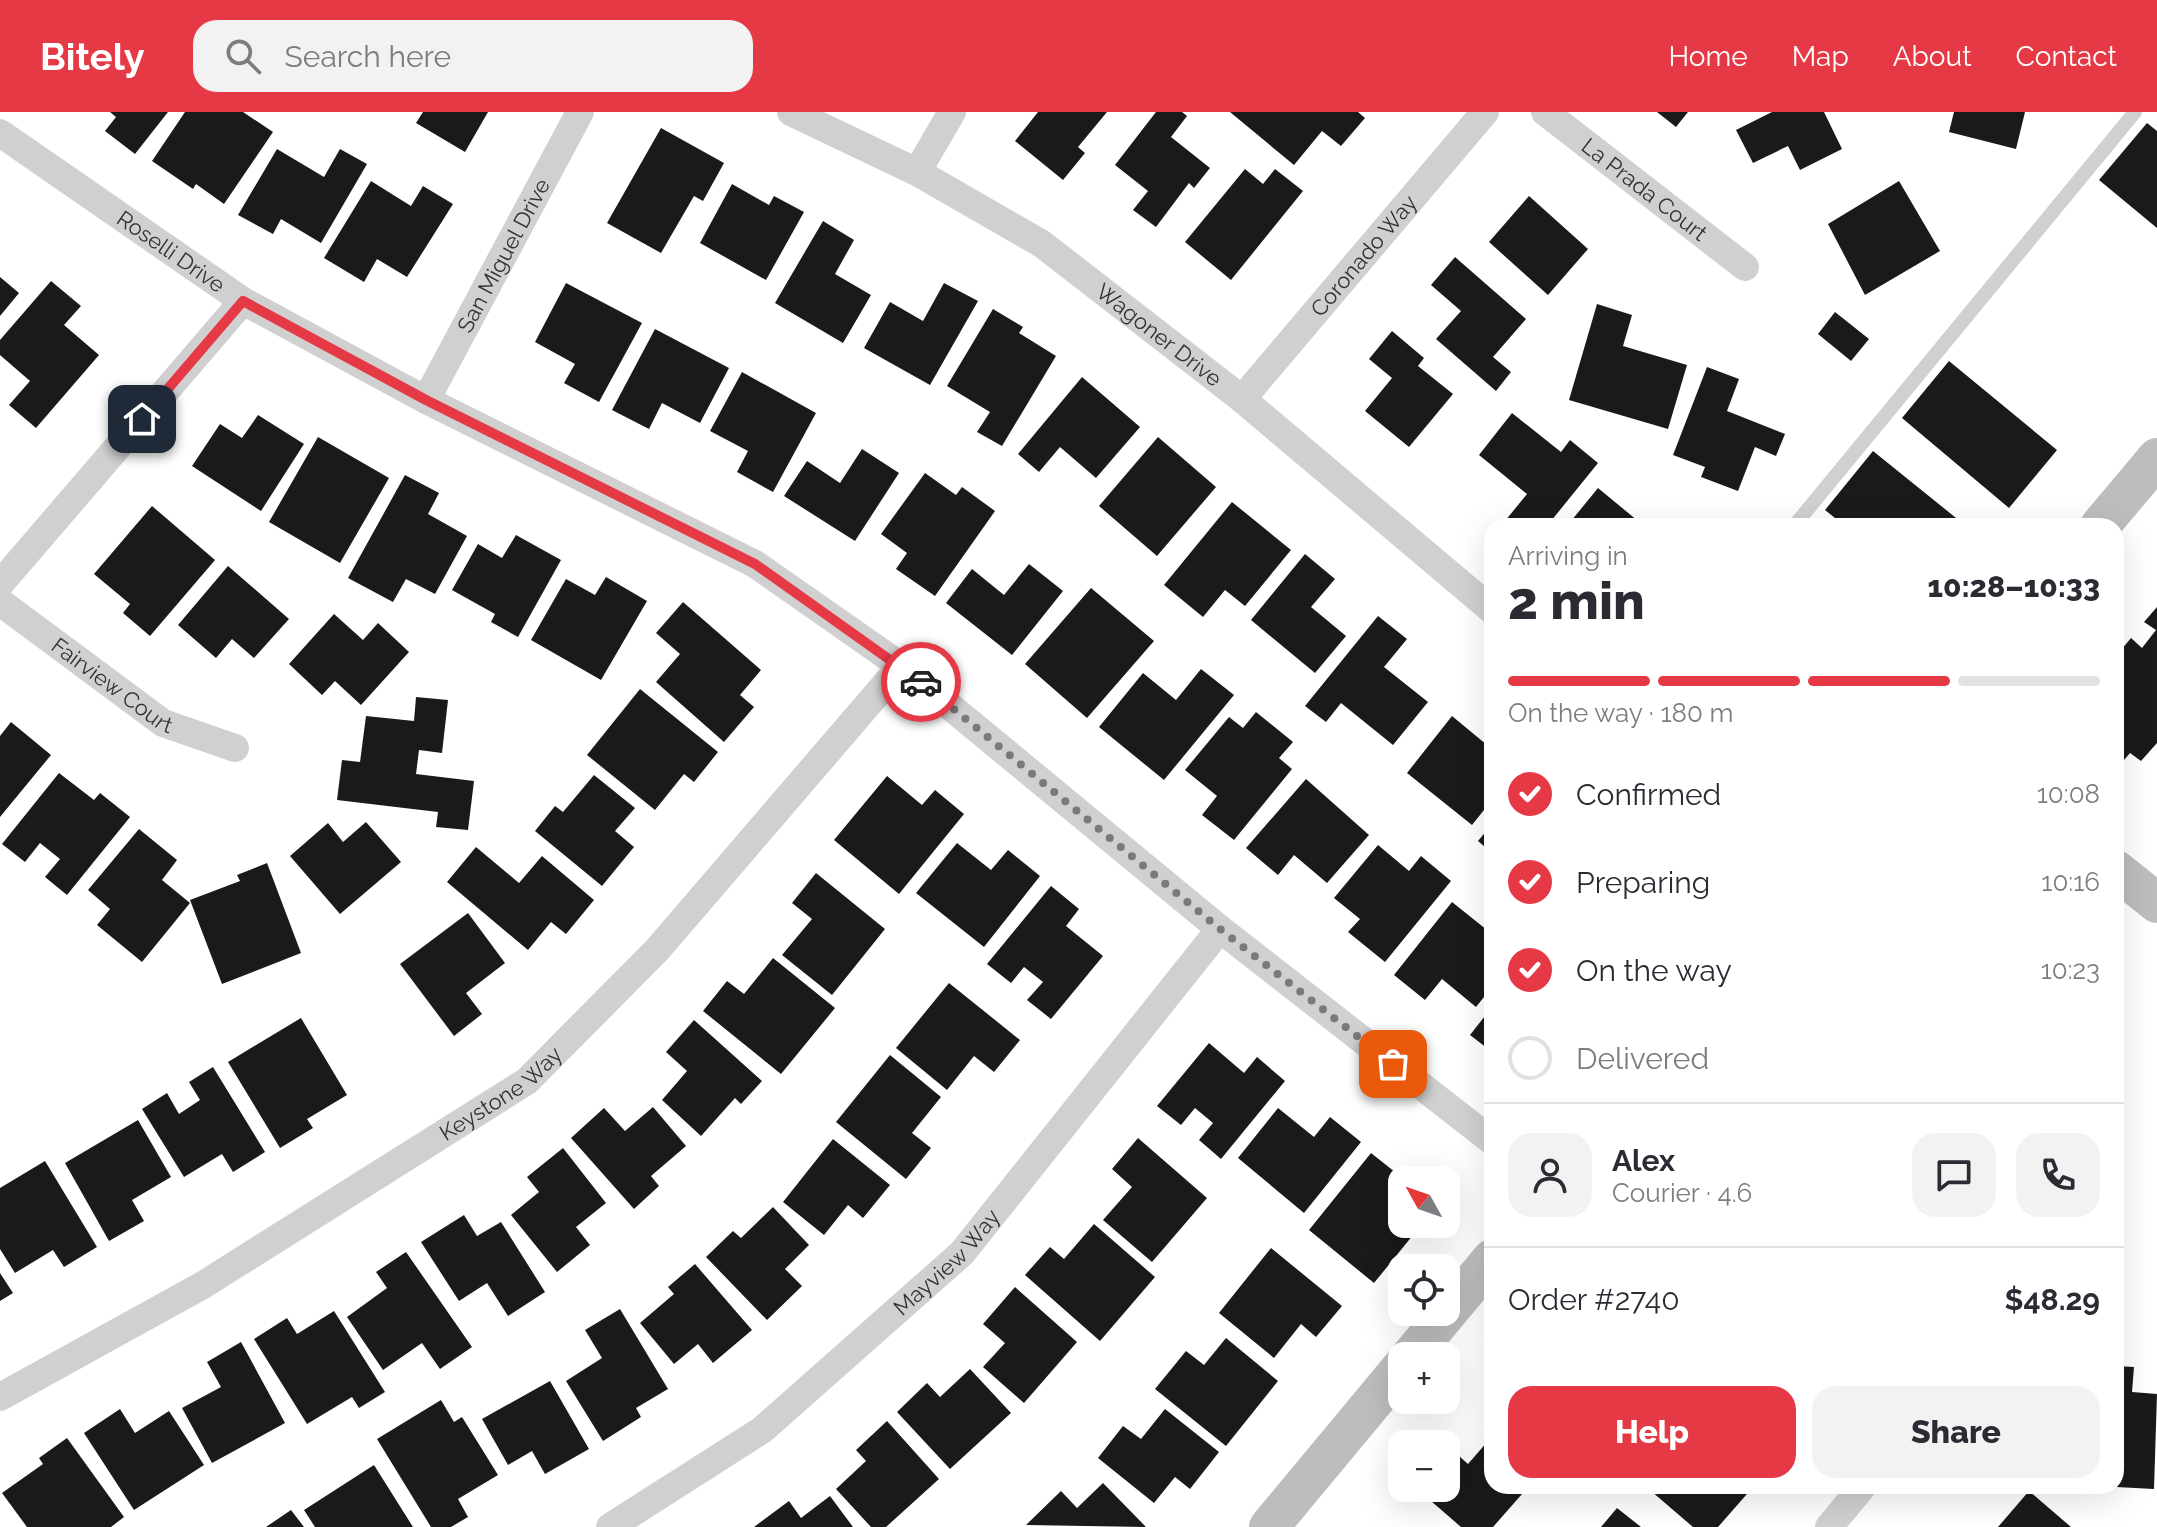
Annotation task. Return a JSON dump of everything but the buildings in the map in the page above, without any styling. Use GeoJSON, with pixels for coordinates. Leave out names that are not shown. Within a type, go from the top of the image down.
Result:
{"type":"FeatureCollection","features":[{"type":"Feature","properties":{"kind":"street","name":"San Miguel Drive"},"geometry":{"type":"LineString","coordinates":[[426,400],[580,112]]}},
{"type":"Feature","properties":{"kind":"street","name":"Wagoner Drive"},"geometry":{"type":"LineString","coordinates":[[791,112],[917,172],[1042,244],[1242,399],[1484,603]]}},
{"type":"Feature","properties":{"kind":"street"},"geometry":{"type":"LineString","coordinates":[[917,172],[952,112]]}},
{"type":"Feature","properties":{"kind":"street","name":"Coronado Way"},"geometry":{"type":"LineString","coordinates":[[1242,399],[1485,112]]}},
{"type":"Feature","properties":{"kind":"street","name":"La Prada Court"},"geometry":{"type":"LineString","coordinates":[[1545,112],[1745,267]]}},
{"type":"Feature","properties":{"kind":"street","name":"Roselli Drive"},"geometry":{"type":"LineString","coordinates":[[0,133],[243,301],[426,400],[755,564],[901,666],[1220,929],[1484,1135]]}},
{"type":"Feature","properties":{"kind":"street"},"geometry":{"type":"LineString","coordinates":[[0,584],[243,301]]}},
{"type":"Feature","properties":{"kind":"street"},"geometry":{"type":"LineString","coordinates":[[2107,518],[2157,458]]}},
{"type":"Feature","properties":{"kind":"street","name":"Fairview Court"},"geometry":{"type":"LineString","coordinates":[[0,602],[163,723],[235,748]]}},
{"type":"Feature","properties":{"kind":"street","name":"Keystone Way"},"geometry":{"type":"LineString","coordinates":[[0,1397],[203,1285],[527,1081],[657,950],[901,666]]}},
{"type":"Feature","properties":{"kind":"street"},"geometry":{"type":"LineString","coordinates":[[2124,875],[2155,896]]}},
{"type":"Feature","properties":{"kind":"street","name":"Mayview Way"},"geometry":{"type":"LineString","coordinates":[[610,1527],[762,1430],[962,1253],[1220,929]]}},
{"type":"Feature","properties":{"kind":"street"},"geometry":{"type":"LineString","coordinates":[[1423,1342],[1484,1269]]}},
{"type":"Feature","properties":{"kind":"street"},"geometry":{"type":"LineString","coordinates":[[1269,1527],[1388,1384]]}},
{"type":"Feature","properties":{"kind":"street"},"geometry":{"type":"LineString","coordinates":[[1829,1527],[1856,1494]]}},
{"type":"Feature","properties":{"kind":"lane"},"geometry":{"type":"LineString","coordinates":[[1801,518],[2135,112]]}},
{"type":"Feature","properties":{"kind":"way so far"},"geometry":{"type":"LineString","coordinates":[[921,682],[1220,929],[1393,1064]]}},
{"type":"Feature","properties":{"kind":"route"},"geometry":{"type":"LineString","coordinates":[[142,419],[243,301],[426,400],[755,564],[921,682]]}}]}
